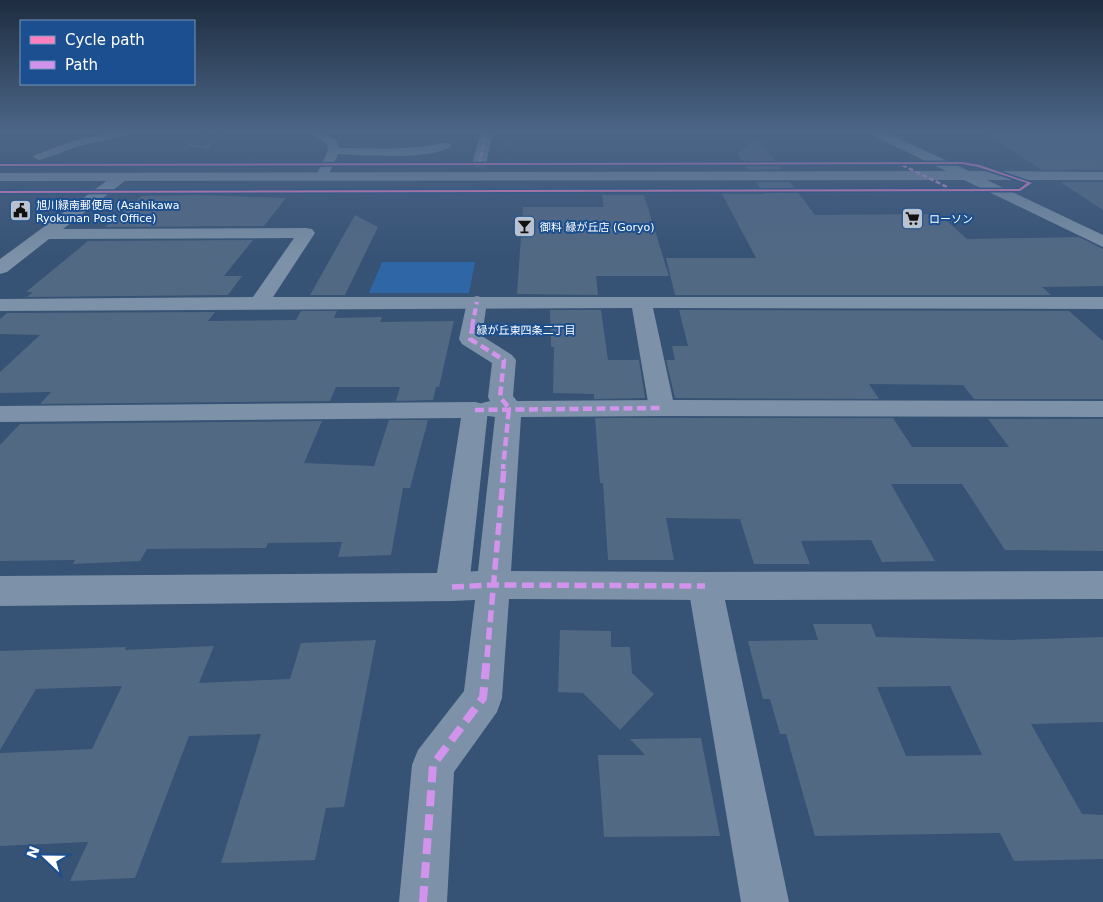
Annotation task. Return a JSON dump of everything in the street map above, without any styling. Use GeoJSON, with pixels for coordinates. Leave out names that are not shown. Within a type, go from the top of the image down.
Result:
{"type":"FeatureCollection","features":[{"type":"Feature","properties":{"kind":"street"},"geometry":{"type":"LineString","coordinates":[[961,174],[1103,242]]}},
{"type":"Feature","properties":{"kind":"street"},"geometry":{"type":"LineString","coordinates":[[0,177],[1103,176]]}},
{"type":"Feature","properties":{"kind":"street"},"geometry":{"type":"LineString","coordinates":[[0,268],[121,177]]}},
{"type":"Feature","properties":{"kind":"street"},"geometry":{"type":"LineString","coordinates":[[45,234],[306,233],[258,305]]}},
{"type":"Feature","properties":{"kind":"street"},"geometry":{"type":"LineString","coordinates":[[423,902],[433,766],[483,698],[509,408],[500,397],[504,360],[470,339],[477,302]]}},
{"type":"Feature","properties":{"kind":"street"},"geometry":{"type":"LineString","coordinates":[[0,306],[477,302],[1101,305]]}},
{"type":"Feature","properties":{"kind":"street"},"geometry":{"type":"LineString","coordinates":[[641,302],[662,408]]}},
{"type":"Feature","properties":{"kind":"street"},"geometry":{"type":"LineString","coordinates":[[0,414],[475,410],[509,408],[1103,409]]}},
{"type":"Feature","properties":{"kind":"street"},"geometry":{"type":"LineString","coordinates":[[452,587],[475,410]]}},
{"type":"Feature","properties":{"kind":"street"},"geometry":{"type":"LineString","coordinates":[[0,591],[452,587],[492,585],[1103,585]]}},
{"type":"Feature","properties":{"kind":"street"},"geometry":{"type":"LineString","coordinates":[[705,586],[765,902]]}},
{"type":"Feature","properties":{"kind":"shaded area"},"geometry":{"type":"Polygon","coordinates":[[[382,262],[475,262],[469,293],[369,293],[382,262]]]}},
{"type":"Feature","properties":{"kind":"building"},"geometry":{"type":"Polygon","coordinates":[[[756,182],[790,182],[815,215],[939,214],[967,239],[1079,237],[1103,249],[1103,286],[1042,287],[1051,295],[675,295],[666,258],[756,258],[722,194],[764,194],[756,182]]]}},
{"type":"Feature","properties":{"kind":"building"},"geometry":{"type":"Polygon","coordinates":[[[1060,182],[1103,182],[1103,210],[1060,182]]]}},
{"type":"Feature","properties":{"kind":"building"},"geometry":{"type":"Polygon","coordinates":[[[196,195],[286,198],[264,226],[105,227],[142,196],[196,195]]]}},
{"type":"Feature","properties":{"kind":"building"},"geometry":{"type":"Polygon","coordinates":[[[602,195],[644,195],[669,276],[596,276],[598,295],[517,294],[523,207],[604,207],[602,195]]]}},
{"type":"Feature","properties":{"kind":"building"},"geometry":{"type":"Polygon","coordinates":[[[355,215],[378,227],[345,295],[310,295],[355,215]]]}},
{"type":"Feature","properties":{"kind":"building"},"geometry":{"type":"Polygon","coordinates":[[[253,240],[224,276],[242,276],[228,295],[27,297],[33,292],[26,292],[88,241],[253,240]]]}},
{"type":"Feature","properties":{"kind":"building"},"geometry":{"type":"Polygon","coordinates":[[[550,310],[601,310],[608,360],[639,360],[645,398],[594,399],[594,394],[553,393],[554,347],[551,347],[550,310]]]}},
{"type":"Feature","properties":{"kind":"building"},"geometry":{"type":"Polygon","coordinates":[[[679,310],[1069,311],[1103,341],[1103,399],[974,399],[963,385],[869,384],[879,399],[675,398],[666,360],[675,360],[672,346],[688,346],[679,310]]]}},
{"type":"Feature","properties":{"kind":"building"},"geometry":{"type":"Polygon","coordinates":[[[301,311],[337,311],[334,318],[382,317],[380,322],[454,321],[439,387],[436,387],[433,400],[396,401],[400,387],[336,387],[330,401],[40,404],[51,392],[0,393],[0,372],[40,335],[0,334],[0,319],[7,313],[215,312],[208,321],[296,320],[301,311]]]}},
{"type":"Feature","properties":{"kind":"building"},"geometry":{"type":"Polygon","coordinates":[[[595,418],[893,418],[912,447],[1009,447],[988,419],[1103,419],[1103,551],[1005,550],[962,484],[891,484],[935,561],[882,562],[871,540],[801,541],[810,564],[754,564],[740,519],[666,518],[674,560],[608,560],[603,483],[600,483],[595,418]]]}},
{"type":"Feature","properties":{"kind":"building"},"geometry":{"type":"Polygon","coordinates":[[[389,420],[428,420],[410,488],[403,488],[391,555],[338,557],[342,542],[268,543],[266,548],[147,549],[140,561],[73,564],[75,560],[0,561],[0,445],[20,424],[322,421],[304,463],[374,466],[389,420]]]}},
{"type":"Feature","properties":{"kind":"building"},"geometry":{"type":"Polygon","coordinates":[[[813,624],[871,624],[876,637],[1010,640],[1103,637],[1103,722],[1031,724],[1082,814],[1103,815],[1103,859],[1014,861],[1000,833],[815,836],[786,734],[780,734],[770,699],[763,699],[748,641],[818,640],[813,624]],[[950,686],[877,687],[906,756],[982,755],[950,686]]]}},
{"type":"Feature","properties":{"kind":"building"},"geometry":{"type":"Polygon","coordinates":[[[560,630],[611,631],[611,647],[630,647],[632,673],[654,694],[620,730],[583,693],[558,692],[560,630]]]}},
{"type":"Feature","properties":{"kind":"building"},"geometry":{"type":"Polygon","coordinates":[[[376,640],[344,807],[326,808],[315,860],[221,863],[261,734],[189,736],[135,878],[70,881],[88,842],[0,846],[0,753],[92,749],[122,686],[36,689],[0,750],[0,651],[126,647],[125,650],[214,646],[199,683],[290,679],[301,643],[376,640]]]}},
{"type":"Feature","properties":{"kind":"building"},"geometry":{"type":"Polygon","coordinates":[[[701,738],[720,836],[604,837],[598,755],[645,755],[630,739],[701,738]]]}},
{"type":"Feature","properties":{"kind":"marked path"},"geometry":{"type":"LineString","coordinates":[[921,174],[947,187]]}},
{"type":"Feature","properties":{"kind":"marked path"},"geometry":{"type":"LineString","coordinates":[[423,902],[433,765],[483,698],[509,408],[500,397],[504,360],[470,339],[477,302]]}},
{"type":"Feature","properties":{"kind":"marked path"},"geometry":{"type":"LineString","coordinates":[[475,410],[662,408]]}},
{"type":"Feature","properties":{"kind":"marked path"},"geometry":{"type":"LineString","coordinates":[[452,587],[492,585],[705,586]]}},
{"type":"Feature","properties":{"kind":"cycle path"},"geometry":{"type":"LineString","coordinates":[[1003,174],[1030,183]]}},
{"type":"Feature","properties":{"kind":"cycle path"},"geometry":{"type":"LineString","coordinates":[[0,192],[1020,190],[1030,183]]}},
{"type":"Feature","properties":{"kind":"place","name":"旭川緑南郵便局 (Asahikawa Ryokunan Post Office)"},"geometry":{"type":"Point","coordinates":[20,211]}},
{"type":"Feature","properties":{"kind":"place","name":"ローソン"},"geometry":{"type":"Point","coordinates":[913,219]}},
{"type":"Feature","properties":{"kind":"place","name":"御料 緑が丘店 (Goryo)"},"geometry":{"type":"Point","coordinates":[524,227]}},
{"type":"Feature","properties":{"kind":"district","name":"緑が丘東四条二丁目"},"geometry":{"type":"Point","coordinates":[526,330]}}]}
